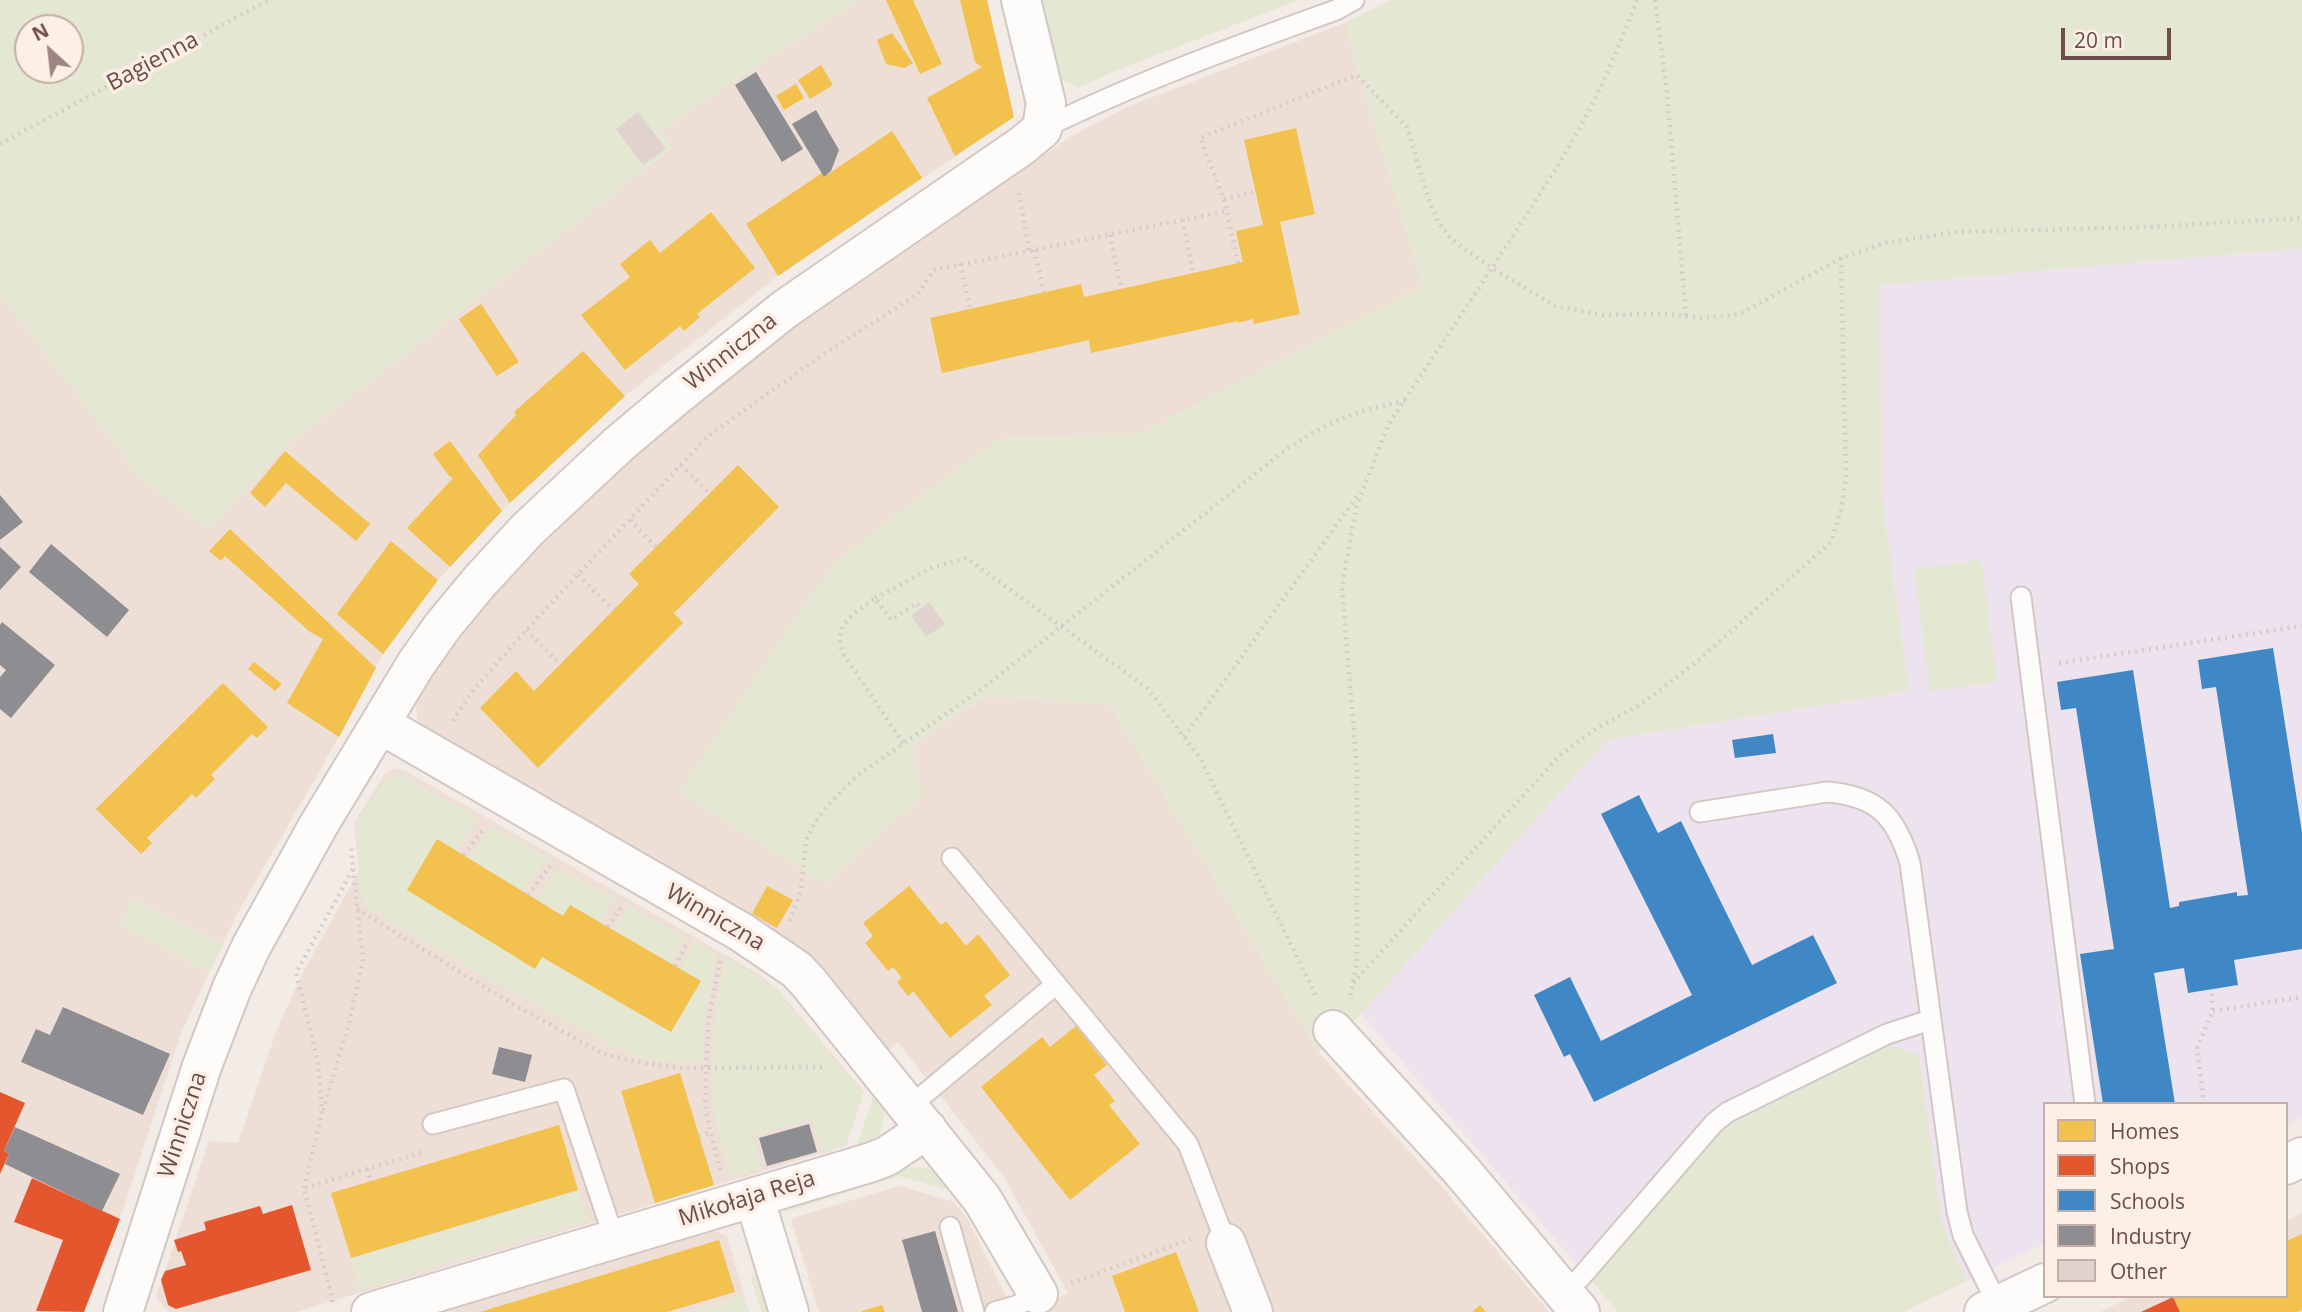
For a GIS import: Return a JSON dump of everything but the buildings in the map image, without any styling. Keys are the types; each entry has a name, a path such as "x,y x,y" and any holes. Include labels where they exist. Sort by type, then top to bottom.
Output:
{"street":[{"path":"1021,0 1046,103 1042,129"},
{"name":"Winniczna","path":"123,1312 195,1088 232,988 251,947 416,664 480,581 528,529 619,444 726,355 785,309 1012,153 1042,129"},
{"name":"Winniczna","path":"380,724 772,952 797,970 918,1118"},
{"path":"1341,1018 1461,1170 1572,1302"},
{"path":"918,1118 1051,1290"},
{"name":"Mikołaja Reja","path":"353,1309 614,1238 887,1156 918,1118"},
{"path":"754,1197 789,1312"},
{"path":"1212,1241 1253,1312"},
{"path":"1991,1308 2043,1284"}],"lane":[{"path":"1042,129 1107,97 1336,10 1354,0"},
{"path":"2021,597 2085,1102"},
{"path":"1700,811 1827,792 1846,793 1866,800 1882,810 1895,825 1910,863 1959,1224 1991,1308"},
{"path":"951,858 1188,1144 1212,1241"},
{"path":"918,1118 1055,985"},
{"path":"1572,1302 1581,1278 1714,1123 1728,1112 1887,1034 1930,1020"},
{"path":"433,1124 565,1088 614,1238"},
{"path":"950,1227 974,1312"},
{"path":"995,1312 1051,1290"}],"path":[{"name":"Bagienna","path":"0,144 269,0"},
{"path":"1341,1018 1353,984 1357,962 1357,770 1342,587 1356,508 1388,425 1560,161 1612,64 1637,0"},
{"path":"1655,0 1671,132 1686,316"},
{"path":"1238,263 1224,199 1200,138 1357,75 1407,127 1430,204 1440,225 1452,240 1555,306 1602,315 1666,314 1703,318 1740,314 1841,258 1885,243 1956,232 2147,227 2302,218"},
{"path":"1012,153 1032,250 1044,292"},
{"path":"1224,199 1256,192"},
{"path":"431,755 471,693 526,630 708,436 825,353 918,294 934,270 1227,211"},
{"path":"1183,220 1193,273"},
{"path":"1110,235 1121,288"},
{"path":"1353,984 1560,755 1600,726 1640,705 1693,664 1831,542 1841,510 1846,477 1841,258"},
{"path":"960,264 970,308"},
{"path":"772,952 790,922 801,890 806,840 826,807 858,775 979,691 1287,449 1321,426 1363,409 1405,401"},
{"path":"681,465 710,494"},
{"path":"1184,737 1365,486"},
{"path":"630,520 656,547"},
{"path":"902,743 839,645 839,634 846,622 875,598 933,567 966,558 1147,688 1200,758 1341,1018"},
{"path":"578,575 614,610"},
{"path":"875,598 891,620 916,603 920,609"},
{"path":"2030,668 2302,626"},
{"path":"526,630 560,664"},
{"path":"464,855 487,825"},
{"path":"350,834 362,960 349,1023 322,1114 304,1188 353,1309"},
{"path":"528,895 552,863"},
{"path":"322,1114 317,1062 296,973 353,869"},
{"path":"608,927 622,904"},
{"path":"357,909 516,1006 604,1054 683,1069 838,1067"},
{"path":"675,966 687,942"},
{"path":"720,960 708,1023 705,1103 723,1176"},
{"path":"2204,1102 2197,1048 2213,1012 2211,989"},
{"path":"2213,1012 2302,997"},
{"path":"699,1136 710,1132"},
{"path":"304,1188 433,1149"},
{"path":"367,1169 371,1182"},
{"path":"1051,1290 1173,1244 1212,1241"}],"shaded area":[{"path":"860,0 987,0 1014,117 778,276 625,396 510,503 438,580 383,654 339,737 236,916 181,1033 120,1219 84,1312 0,1312 0,293 137,474 209,530 285,447 671,149 659,132"},
{"path":"1347,22 1353,55 1423,285 1141,434 1001,438 680,792 918,777 913,762 913,749 917,742 986,696 1110,705 1318,1052 1441,1186 1549,1312 1032,1312 1068,1293 1004,1177 898,1042 884,1054 420,726 416,703 435,669 502,582 553,529 637,450 791,327 1073,135 1127,107"},
{"path":"2302,248 2302,1117 2288,1124 2288,1102 2043,1102 2043,1244 1903,1312 1618,1312 1361,1014 1607,740 1909,691 1881,491 1880,285"},
{"path":"393,769 404,770 757,973 778,990 864,1092 846,1146 296,1312 168,1312 156,1297 209,1141 238,1143 276,1032 301,976 359,870 354,823 385,774"},
{"path":"899,1186 954,1202 969,1222 1014,1312 819,1312 792,1223 793,1218"},
{"path":"2302,1213 2302,1312 2100,1312 2128,1298 2288,1298 2288,1220"},
{"path":"715,1231 727,1236 749,1312 444,1312"}],"green space":[{"path":"0,0 860,0 659,132 672,149 285,447 209,530 137,474 0,293"},
{"path":"1042,0 1296,1 1078,88 1061,79"},
{"path":"1390,0 2302,0 2302,248 1880,285 1881,491 1909,691 1607,740 1361,1014 1318,1052 1110,705 985,696 917,742 913,757 921,798 825,884 679,792 833,565 901,510 1001,438 1141,434 1422,285 1353,55 1347,22"},
{"path":"1981,560 1997,682 1930,691 1914,569"},
{"path":"394,777 406,778 479,819 456,850 437,840 535,968 542,957 671,1032 701,981 680,969 695,941 717,953 704,1022 703,1063 650,1060 619,1050 484,976 365,906 358,882 356,824 382,783"},
{"path":"492,827 549,859 522,891 469,858"},
{"path":"559,868 615,898 600,922 570,905 563,916 537,900"},
{"path":"133,899 224,944 209,973 120,926"},
{"path":"630,906 683,938 670,963 616,931"},
{"path":"726,958 777,991 863,1094 845,1145 822,1152 811,1119 752,1136 761,1170 732,1177 716,1122 712,1076 716,1015"},
{"path":"1887,1044 1919,1054 1940,1214 1950,1244 1968,1280 1903,1312 1618,1312 1592,1281 1728,1122"},
{"path":"876,1089 883,1111 882,1128 872,1141 854,1154"},
{"path":"911,1167 933,1170 952,1183 944,1189 899,1176 782,1213 786,1206"},
{"path":"578,1190 588,1221 360,1290 351,1258"},
{"path":"758,1272 770,1312 761,1312 752,1281 752,1276"},
{"path":"744,1295 749,1312 689,1312"}]}
